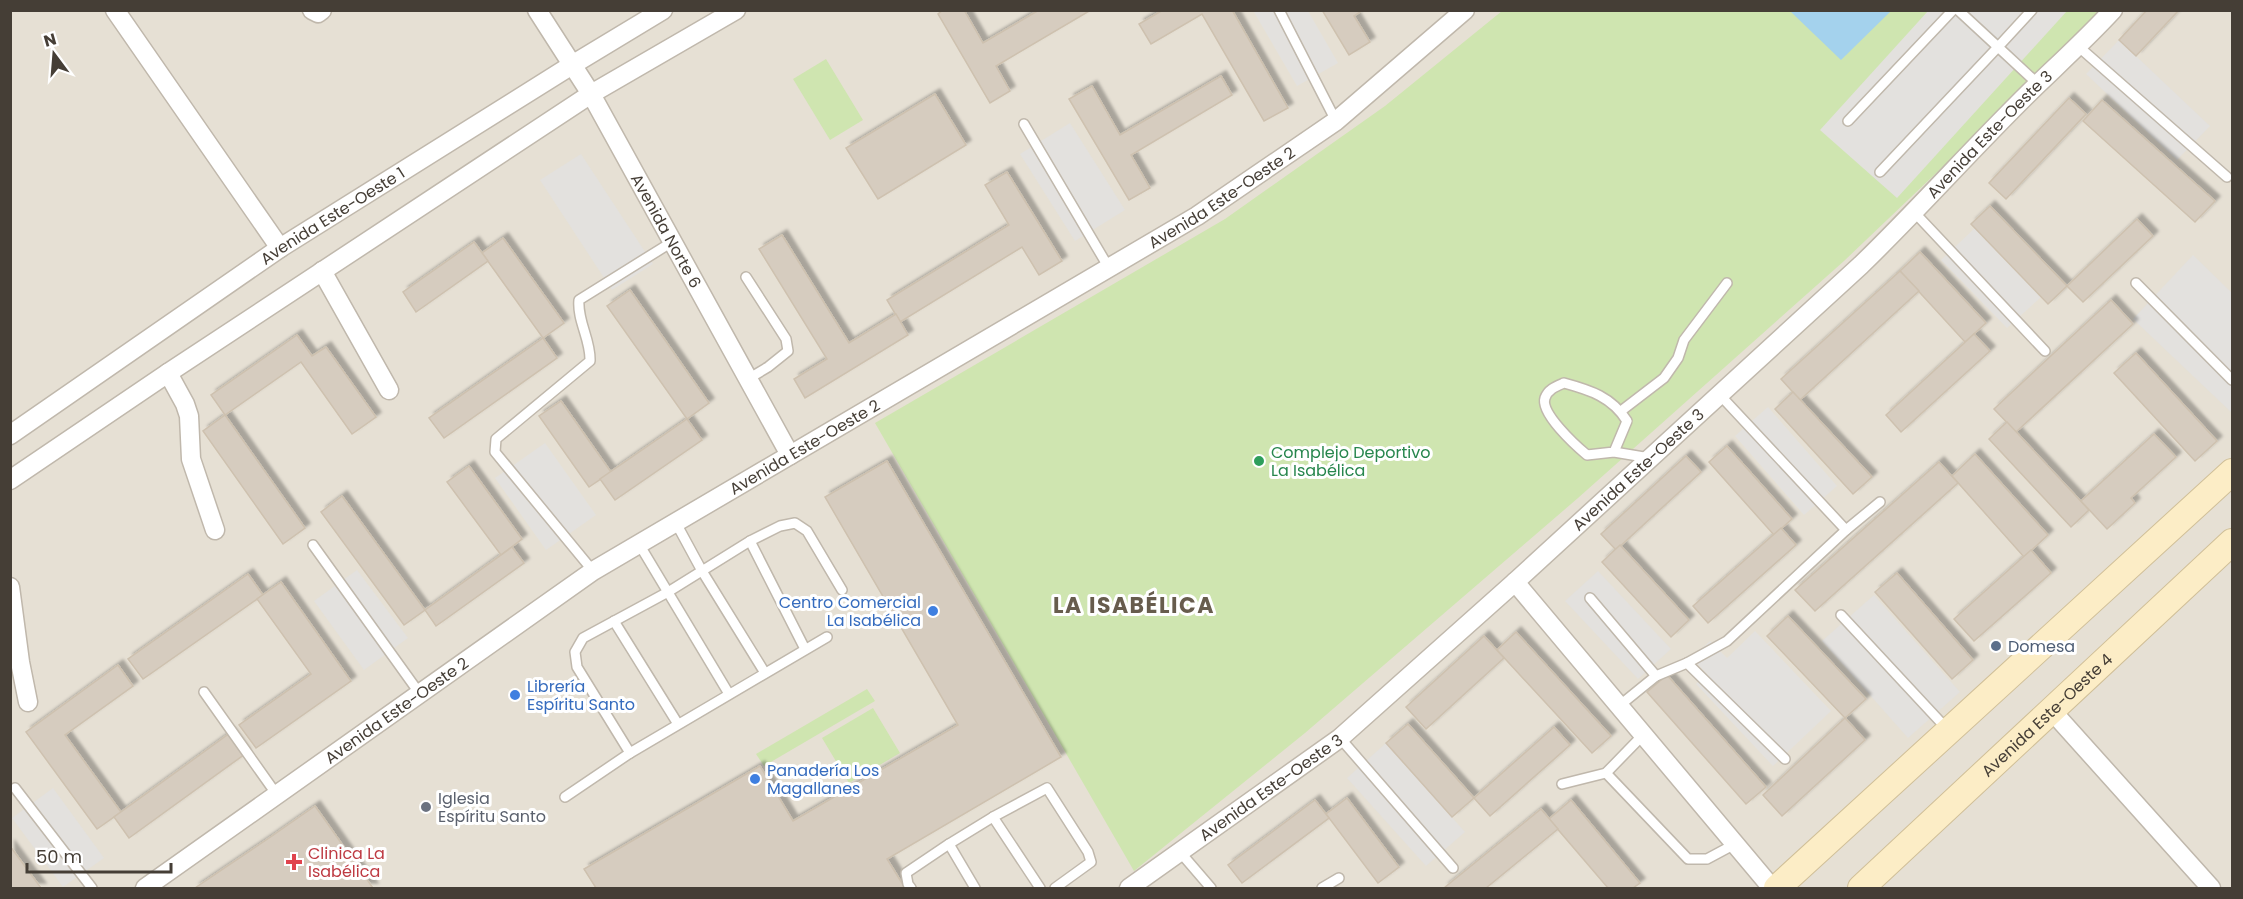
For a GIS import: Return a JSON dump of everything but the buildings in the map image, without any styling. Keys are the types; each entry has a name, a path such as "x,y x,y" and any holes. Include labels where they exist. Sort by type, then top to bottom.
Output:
{"main road":[{"path":"1777,888 2232,472"},
{"name":"Avenida Este-Oeste 4","path":"1861,888 2232,542"}],"street":[{"path":"115,10 280,248"},
{"path":"312,10 318,13 322,10"},
{"name":"Avenida Norte 6","path":"537,10 591,94 790,454"},
{"name":"Avenida Este-Oeste 1","path":"10,435 280,248 663,10"},
{"path":"12,475 591,94 736,10"},
{"name":"Avenida Este-Oeste 2","path":"145,888 593,571 1197,216 1336,121 1465,10"},
{"name":"Avenida Este-Oeste 3","path":"1129,888 1340,738 1515,582 1916,213 2038,84 2079,47 2113,10"},
{"path":"322,271 389,390"},
{"path":"168,373 187,410 191,459 215,530"},
{"path":"1515,582 1772,888"},
{"path":"10,587 28,702"},
{"path":"2052,711 2211,888"}],"lane":[{"path":"1279,10 1336,121"},
{"path":"1848,121 1953,10"},
{"path":"1958,10 2038,84"},
{"path":"1880,172 2032,10"},
{"path":"2079,47 2227,177"},
{"path":"1024,124 1109,268"},
{"path":"1916,213 2045,351"},
{"path":"593,571 495,452 496,439 590,361 591,350 578,312 579,300 672,242"},
{"path":"746,277 786,339 788,351 748,379"},
{"path":"1621,411 1664,378 1678,358 1684,340 1727,283"},
{"path":"2136,283 2232,380"},
{"path":"1614,452 1628,421 1621,411 1593,390 1563,383 1550,390 1545,398 1546,408 1556,424 1587,455 1614,452 1650,458"},
{"path":"1719,394 1846,530"},
{"path":"1619,706 1656,676 1687,663 1727,641 1846,530 1880,502"},
{"path":"676,523 702,571 765,673"},
{"path":"630,753 577,667 575,652 584,638 668,592 750,541 780,526 795,523 807,531 842,590"},
{"path":"750,541 805,649"},
{"path":"639,544 729,694"},
{"path":"313,545 420,694"},
{"path":"1590,598 1656,676"},
{"path":"1841,615 1948,730"},
{"path":"614,621 678,724"},
{"path":"565,797 630,753 827,637"},
{"path":"1687,663 1785,759"},
{"path":"204,692 278,795"},
{"path":"1562,784 1606,772 1643,735"},
{"path":"1340,738 1453,868"},
{"path":"1606,772 1688,858 1707,859 1735,844"},
{"path":"15,788 92,888"},
{"path":"911,888 906,873 993,817 1047,788 1088,852 1091,862 1055,888"},
{"path":"993,817 1040,888"},
{"path":"949,844 975,888"},
{"path":"1180,852 1211,888"},
{"path":"1322,888 1339,878"}],"shaded area":[{"path":"1256,10 1308,11 1338,63 1297,86 1254,12"},
{"path":"11,11 2232,11 2232,888 11,888"},
{"path":"1928,11 2067,11 1897,198 1820,130"},
{"path":"2119,40 2210,126 2177,160 2086,74"},
{"path":"1070,123 1125,210 1075,241 1020,154"},
{"path":"581,154 653,264 612,290 540,180"},
{"path":"1975,228 2041,297 2007,328 1941,260"},
{"path":"2193,255 2232,293 2232,413 2133,319"},
{"path":"1768,407 1837,486 1804,515 1735,436"},
{"path":"545,443 596,515 546,550 495,478"},
{"path":"357,570 408,638 364,670 314,601"},
{"path":"1598,571 1671,649 1638,679 1565,601"},
{"path":"1874,595 1960,692 1908,738 1822,641"},
{"path":"1755,631 1831,711 1773,766 1696,684 1707,674 1692,658 1710,641 1727,658"},
{"path":"1386,743 1465,832 1426,866 1347,778"},
{"path":"53,788 104,858 63,887 12,818"}],"green space":[{"name":"Complejo Deportivo La Isabélica","path":"1502,11 2106,11 1844,261 1578,498 1305,733 1134,871 875,423 1225,219 1385,106"},
{"path":"826,59 863,120 830,140 793,79"},
{"path":"867,689 875,701 764,766 756,754"},
{"path":"873,708 900,753 849,783 822,738"}],"water":[{"path":"1790,11 1891,11 1841,60"}],"place":[{"name":"Complejo Deportivo La Isabélica","path":"1259,461"},
{"name":"Centro Comercial La Isabélica","path":"933,611"},
{"name":"Domesa","path":"1996,646"},
{"name":"Librería Espíritu Santo","path":"515,695"},
{"name":"Panadería Los Magallanes","path":"755,779"},
{"name":"Iglesia Espíritu Santo","path":"426,807"},
{"name":"Clinica La Isabélica","path":"294,862"}],"district":[{"name":"LA ISABÉLICA","path":"1134,605"}]}
